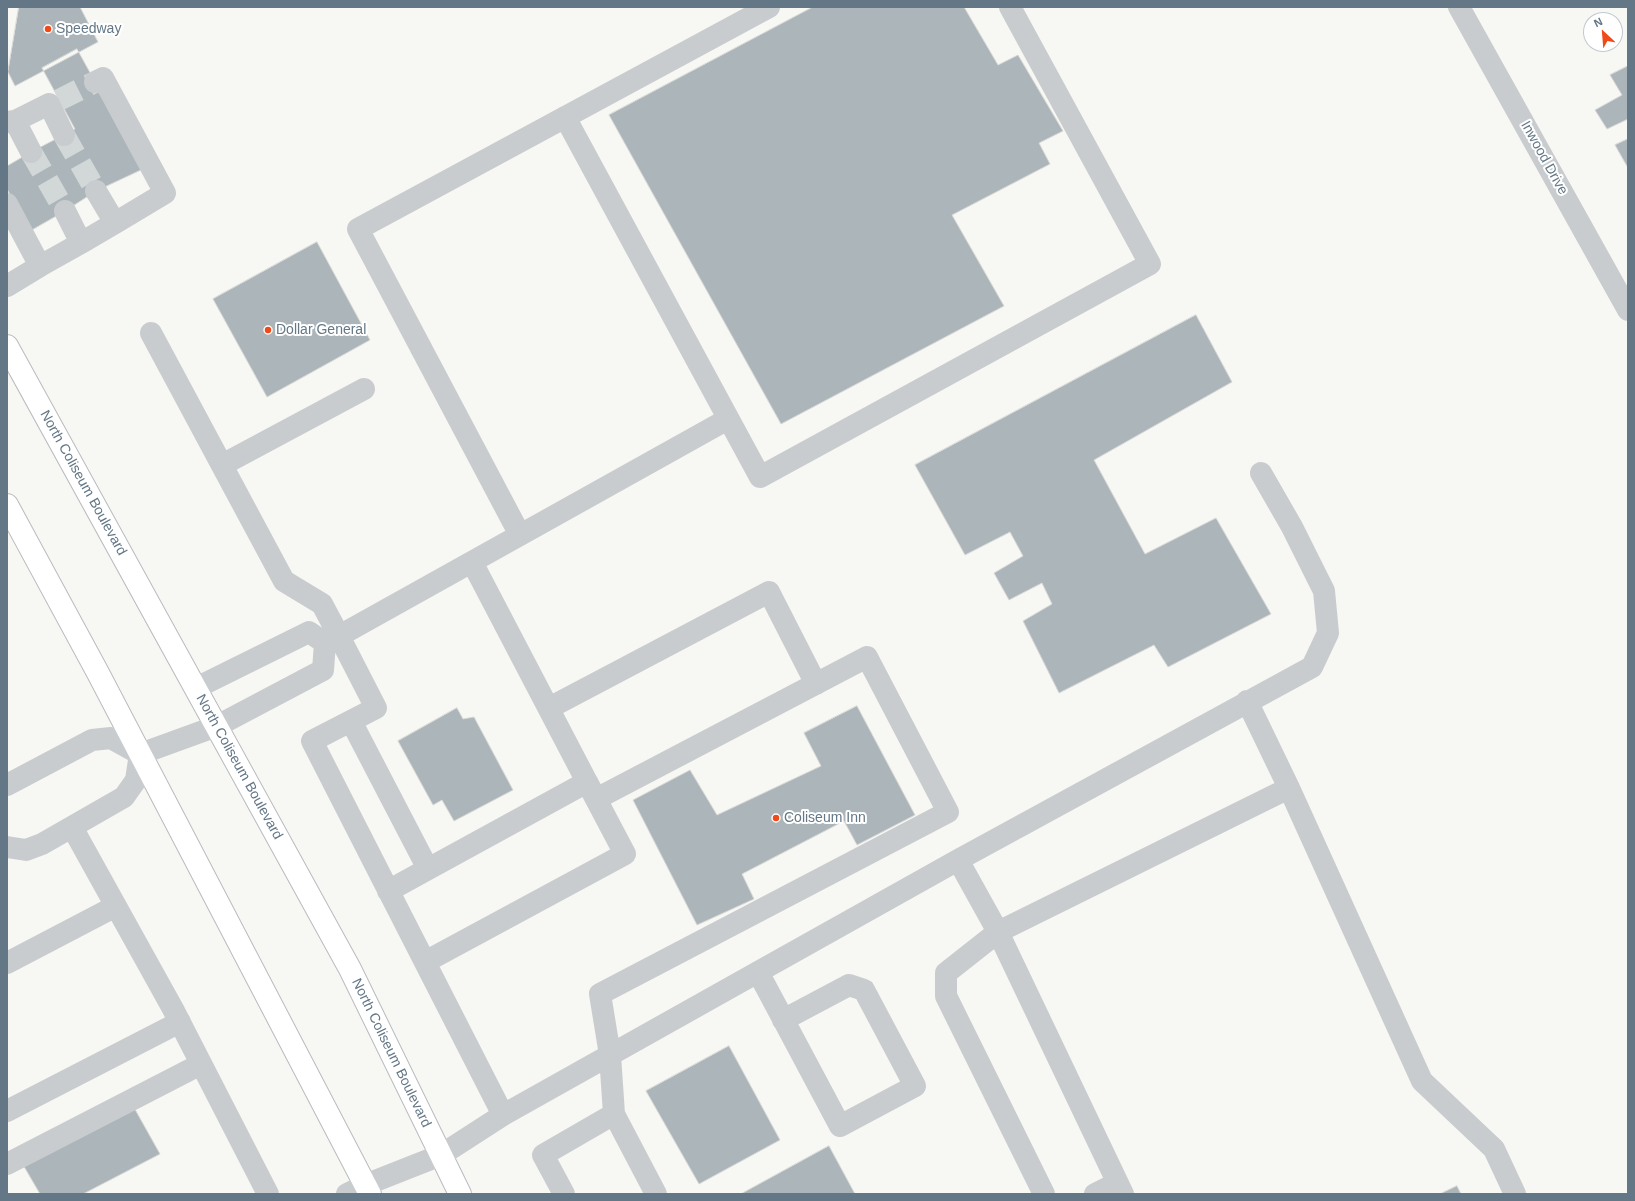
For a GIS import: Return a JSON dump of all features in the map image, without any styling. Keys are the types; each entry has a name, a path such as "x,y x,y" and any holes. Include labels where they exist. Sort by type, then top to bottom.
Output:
{"highway":[{"name":"North Coliseum Boulevard","path":"7,346 350,969 460,1194"},
{"path":"7,505 140,754 361,1191"}],"street":[{"path":"520,535 358,229 769,7"},
{"path":"565,117 760,477 1150,264 1010,7"},
{"name":"Inwood Drive","path":"1459,7 1628,310"},
{"path":"7,286 165,193 103,78 95,82"},
{"path":"31,152 11,121 54,102 64,135"},
{"path":"96,191 115,223"},
{"path":"7,204 40,266"},
{"path":"65,211 81,243"},
{"path":"151,333 284,581 322,604 332,640 376,708 312,741 503,1115"},
{"path":"222,465 364,389"},
{"path":"7,785 92,740 111,738 140,754 217,726 323,670 332,640 728,419"},
{"path":"361,1191 441,1155 503,1115 758,972 958,860 1312,667 1328,633 1324,591 1292,527 1261,473"},
{"path":"425,962 625,854 472,562"},
{"path":"549,708 769,592 816,684"},
{"path":"196,688 309,632 332,640"},
{"path":"388,891 428,869 816,684 867,657 948,812 600,994 610,1055 614,1114 656,1194"},
{"path":"1247,702 1422,1081 1494,1149 1515,1194"},
{"path":"351,721 428,869"},
{"path":"7,847 26,850 42,844 124,797 136,780 140,754"},
{"path":"1044,1194 946,996 946,973 998,932 1288,788"},
{"path":"72,827 180,1022 268,1194"},
{"path":"958,860 998,932 1120,1188 1095,1194"},
{"path":"7,963 116,906"},
{"path":"758,972 783,1020 840,1126 915,1086 864,990 849,986 783,1020"},
{"path":"7,1110 180,1022"},
{"path":"7,1164 201,1064"},
{"path":"564,1194 543,1155 614,1114"}],"building":[{"path":"19,7 80,7 98,42 15,86 8,72"},
{"path":"813,7 964,7 998,65 1018,55 1063,131 1039,143 1050,164 952,215 1004,306 781,424 609,115"},
{"path":"77,49 143,169 96,191 30,231 7,189 7,166 75,129 42,68"},
{"path":"1628,66 1628,119 1607,129 1595,110 1622,95 1610,75"},
{"path":"1628,139 1628,168 1615,145"},
{"path":"317,242 370,340 267,397 213,299"},
{"path":"1196,315 1232,382 1094,460 1145,554 1216,518 1271,614 1168,667 1154,645 1059,693 1023,621 1052,604 1042,583 1009,600 994,573 1023,556 1010,532 965,555 915,465"},
{"name":"Coliseum Inn","path":"857,706 915,815 857,845 844,821 742,874 754,899 697,925 633,800 690,770 717,815 821,766 804,733"},
{"path":"457,708 463,719 474,717 513,790 454,821 442,800 433,805 398,741"},
{"path":"729,1046 780,1140 699,1184 646,1091"},
{"path":"132,1104 160,1154 83,1194 40,1194 22,1163"},
{"path":"829,1146 855,1194 741,1194"},
{"path":"1457,1186 1461,1194 1440,1194"}],"tunnel":[{"path":"59,100 95,82"},
{"path":"64,135 96,191"},
{"path":"31,152 65,211"}],"place":[{"name":"Speedway","path":"48,29"},
{"name":"Dollar General","path":"268,330"},
{"name":"Coliseum Inn","path":"776,818"}]}
